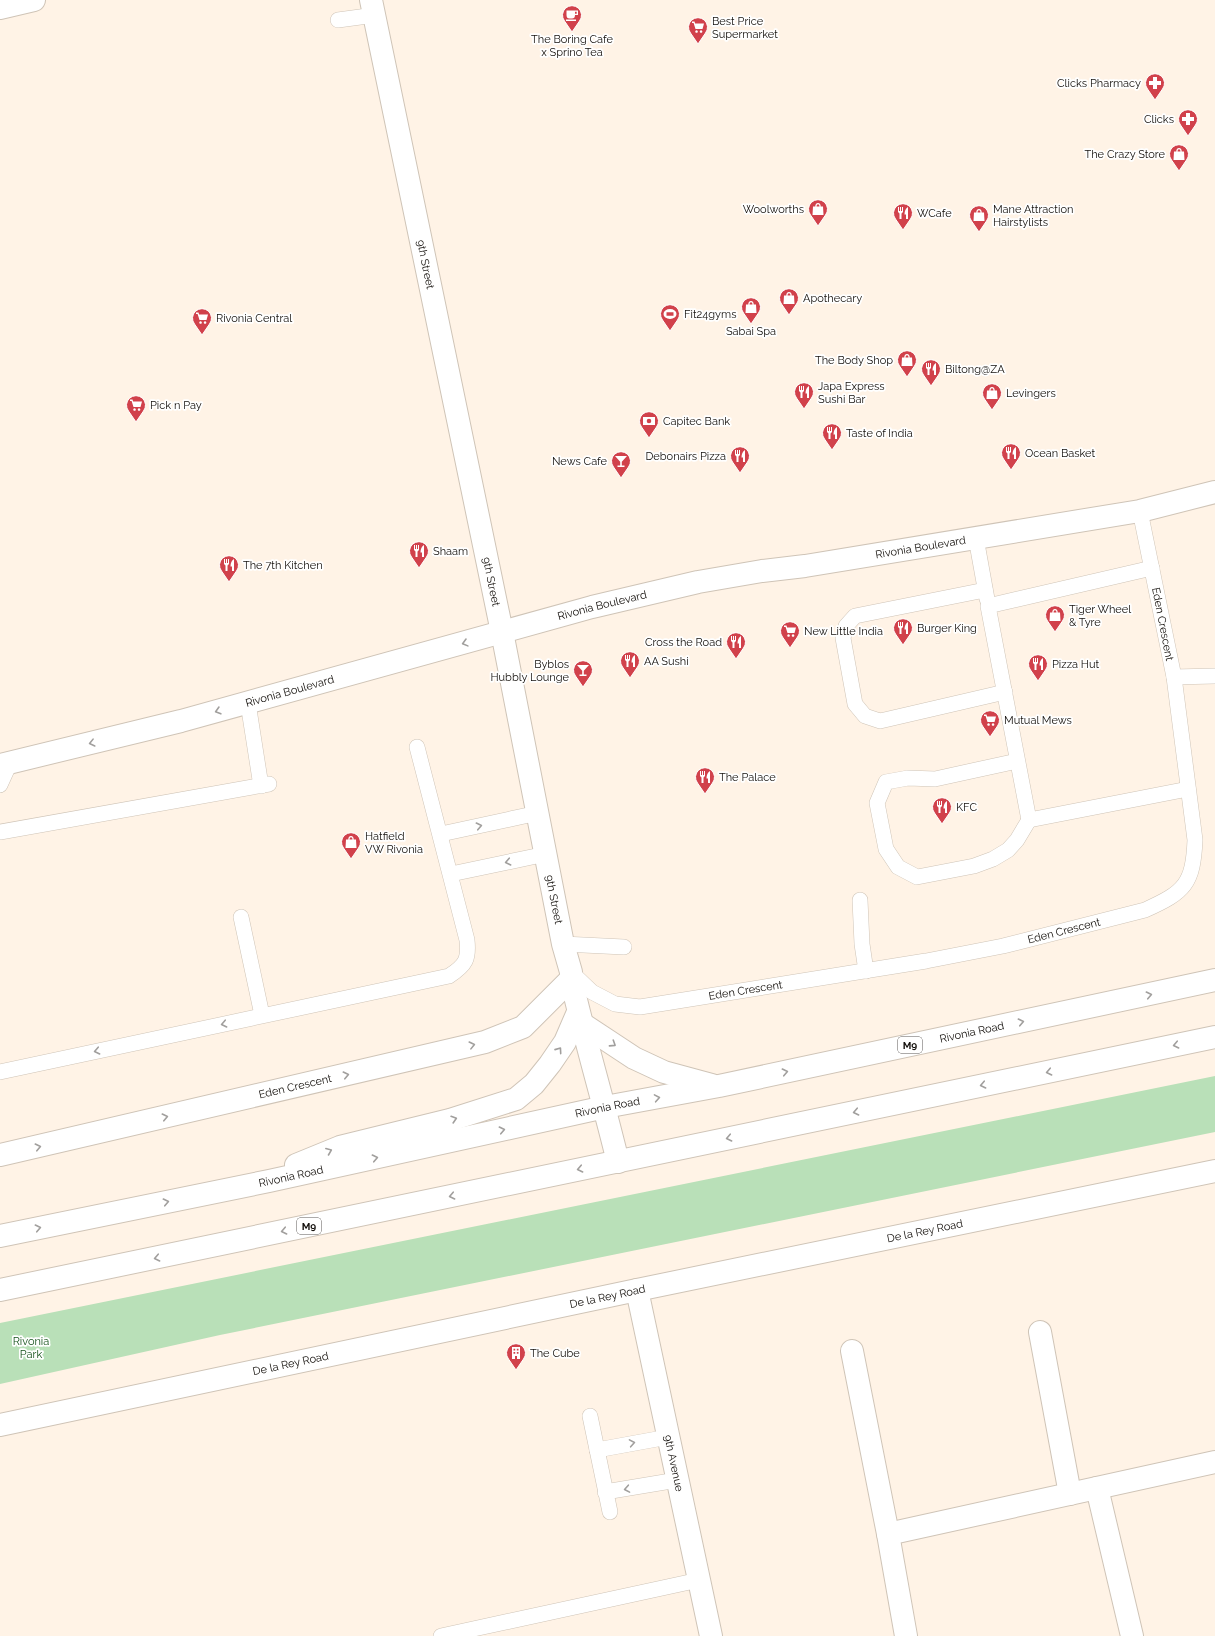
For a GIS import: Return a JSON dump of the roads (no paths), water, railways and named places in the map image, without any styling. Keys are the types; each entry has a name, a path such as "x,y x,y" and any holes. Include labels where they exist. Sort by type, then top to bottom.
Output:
{"street":[{"path":"0,8 34,0"},
{"name":"9th Street","path":"373,7 502,632 564,944 580,1017 605,1107 618,1162"},
{"name":"Rivonia Boulevard","path":"5,764 181,721 592,607 698,582 1140,511 1215,492"},
{"name":"Eden Crescent","path":"0,1156 484,1042 523,1027 571,975"},
{"name":"Rivonia Road","path":"0,1236 269,1181 605,1107 719,1086 1215,980"},
{"path":"269,1181 300,1162 340,1147 450,1120 516,1099 534,1084 550,1064 580,1017 634,1058 664,1072 719,1086"},
{"name":"M9","path":"0,1290 1215,1037"},
{"name":"De la Rey Road","path":"0,1425 637,1290 1215,1172"},
{"name":"9th Avenue","path":"637,1290 711,1636"},
{"path":"1040,1332 1070,1494"},
{"path":"852,1351 888,1534 906,1636"},
{"path":"888,1534 1215,1462"},
{"path":"1097,1488 1132,1636"}],"lane":[{"path":"338,20 373,7"},
{"name":"Eden Crescent","path":"571,975 592,992 615,1004 640,1007 866,971 1003,946 1145,910 1164,902 1180,890 1192,873 1195,840 1174,677 1140,511"},
{"path":"976,538 1029,820 1017,840 1008,850 994,859 967,867 918,877 898,867 886,849 877,803 886,782 908,778 935,779 1017,762"},
{"path":"988,606 1152,568"},
{"path":"985,590 855,616 846,626 843,638 855,704 865,716 880,721 1005,692"},
{"path":"1174,677 1215,676"},
{"path":"0,832 265,785 248,703"},
{"path":"0,1072 449,976 457,971 465,964 468,953 467,940 418,748"},
{"path":"0,785 5,764"},
{"path":"1029,820 1188,789"},
{"path":"441,834 538,813"},
{"path":"451,874 546,854"},
{"path":"860,900 862,944 866,971"},
{"path":"241,918 262,1016"},
{"path":"564,944 624,947"},
{"path":"590,1416 610,1512"},
{"path":"597,1450 668,1437"},
{"path":"606,1492 677,1480"},
{"path":"441,1636 699,1580"}],"place":[{"name":"The Boring Cafe x Sprino Tea","path":"572,32"},
{"name":"Best Price Supermarket","path":"698,44"},
{"name":"Clicks Pharmacy","path":"1155,100"},
{"name":"Clicks","path":"1188,136"},
{"name":"The Crazy Store","path":"1179,171"},
{"name":"Woolworths","path":"818,226"},
{"name":"WCafe","path":"903,230"},
{"name":"Mane Attraction Hairstylists","path":"979,232"},
{"name":"Apothecary","path":"789,315"},
{"name":"Sabai Spa","path":"751,324"},
{"name":"Fit24gyms","path":"670,331"},
{"name":"Rivonia Central","path":"202,335"},
{"name":"The Body Shop","path":"907,377"},
{"name":"Biltong@ZA","path":"931,386"},
{"name":"Japa Express Sushi Bar","path":"804,409"},
{"name":"Levingers","path":"992,410"},
{"name":"Pick n Pay","path":"136,422"},
{"name":"Capitec Bank","path":"649,438"},
{"name":"Taste of India","path":"832,450"},
{"name":"Ocean Basket","path":"1011,470"},
{"name":"Debonairs Pizza","path":"740,473"},
{"name":"News Cafe","path":"621,478"},
{"name":"Shaam","path":"419,568"},
{"name":"The 7th Kitchen","path":"229,582"},
{"name":"Tiger Wheel & Tyre","path":"1055,632"},
{"name":"Burger King","path":"903,645"},
{"name":"New Little India","path":"790,648"},
{"name":"Cross the Road","path":"736,659"},
{"name":"AA Sushi","path":"630,678"},
{"name":"Pizza Hut","path":"1038,681"},
{"name":"Byblos Hubbly Lounge","path":"583,687"},
{"name":"Mutual Mews","path":"990,737"},
{"name":"The Palace","path":"705,794"},
{"name":"KFC","path":"942,824"},
{"name":"Hatfield VW Rivonia","path":"351,859"},
{"name":"The Cube","path":"516,1370"}],"park label":[{"name":"Rivonia Park","path":"31,1347"}]}
